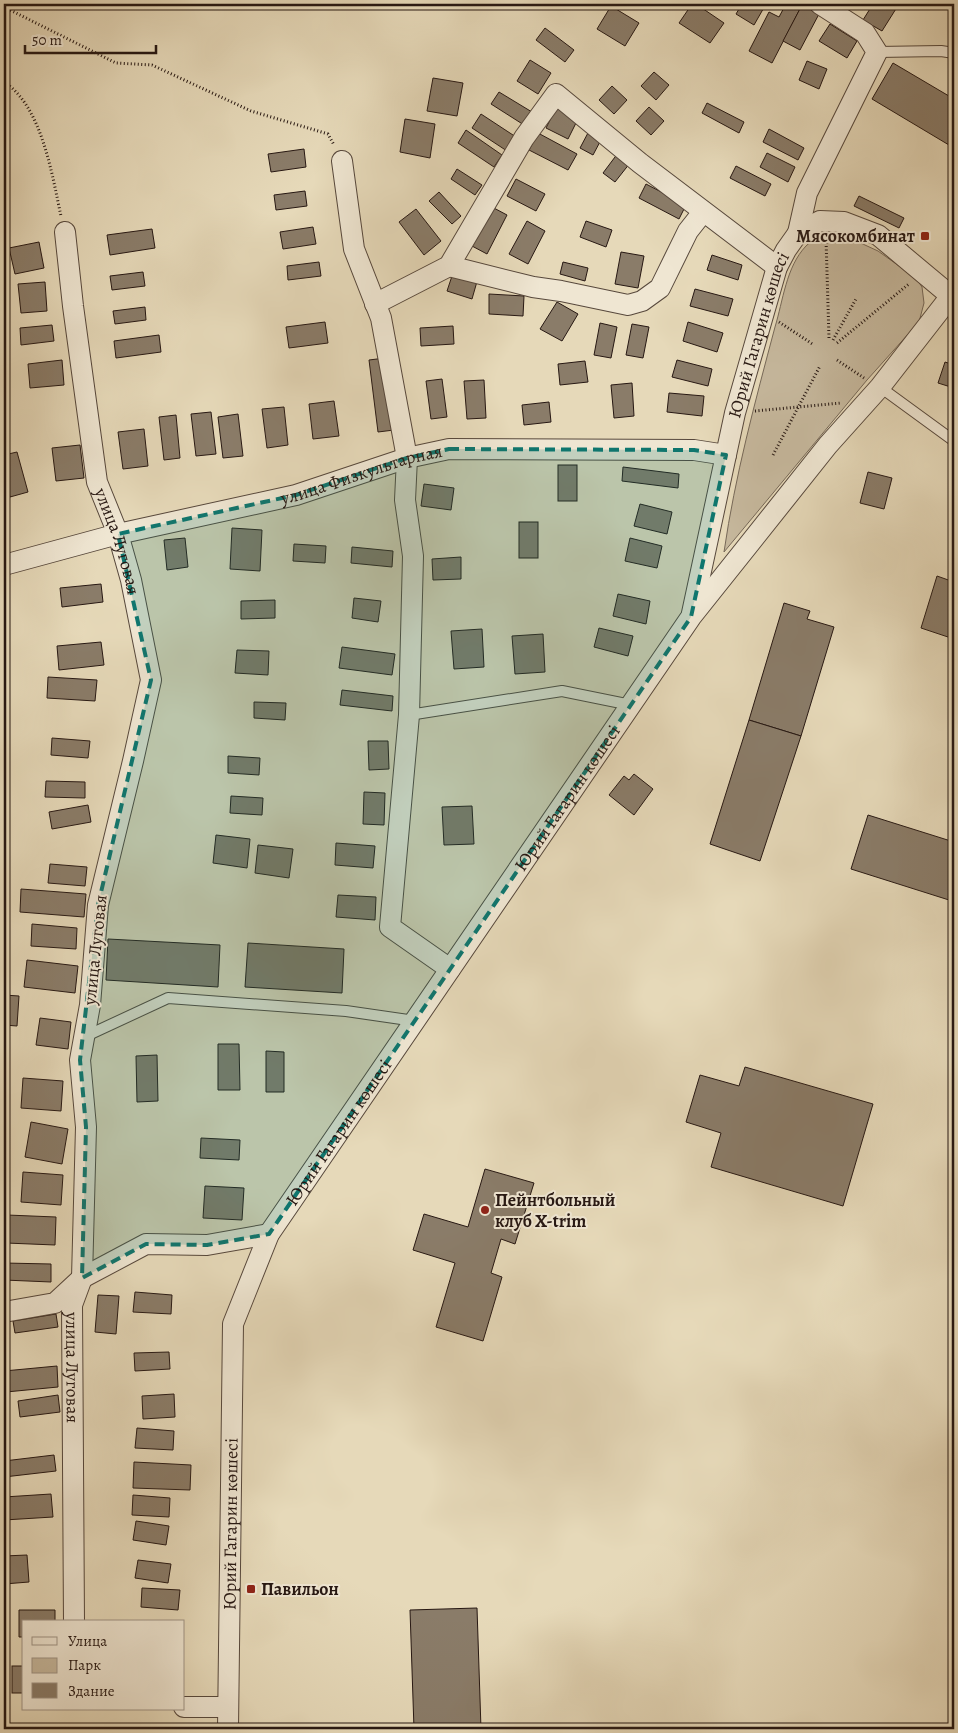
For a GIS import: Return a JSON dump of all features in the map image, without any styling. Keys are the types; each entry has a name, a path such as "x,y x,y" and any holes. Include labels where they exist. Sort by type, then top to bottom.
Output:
{"street":[{"path":"798,233 808,194 877,52 865,33 820,4"},
{"path":"375,304 449,266 524,138 556,94 703,212 777,267"},
{"path":"342,161 354,249 381,318 407,458 405,500 413,556 409,714 390,927 450,969"},
{"path":"449,266 533,287 628,305 642,302 660,288 688,232 703,212"},
{"name":"Юрий Гагарин көшесі","path":"228,1729 233,1324 269,1234 691,617 872,389 952,294 878,235 844,222 820,221 798,233 777,267 735,413 691,617"},
{"name":"улица Луговая","path":"65,232 76,334 98,482 118,534 131,580 151,680 134,761 98,905 90,1006 80,1060 86,1127 82,1278 72,1305 74,1620"},
{"name":"улица Физкультарная","path":"4,565 118,534 296,495 407,458 449,449 694,450 726,454"},
{"path":"4,1312 55,1303 82,1278 146,1244 207,1245 269,1234"},
{"path":"185,1707 228,1707"}],"lane":[{"path":"877,52 941,51 954,53"},
{"path":"872,389 954,441"},
{"path":"409,714 562,691 631,705"},
{"path":"84,1037 168,998 346,1011 414,1021"}],"path":[{"path":"4,7 116,63 152,65 251,111 328,134 342,161"},
{"path":"4,82 13,88 32,113 43,145 65,232"},
{"path":"826,237 831,339 856,299"},
{"path":"837,343 916,278"},
{"path":"777,321 814,345"},
{"path":"837,360 872,389"},
{"path":"773,455 820,366"},
{"path":"735,413 798,407 872,389"}],"highlighted area":[{"path":"449,449 694,450 726,455 691,617 269,1234 207,1245 146,1244 82,1278 86,1127 80,1060 98,905 151,680 118,534 296,495 407,458"}],"green space":[{"path":"841,234 878,251 916,278 922,287 924,303 919,322 867,380 724,552 746,439 790,274 799,254 809,243"}],"building":[{"path":"692,4 696,4 724,23 710,43 679,23"},
{"path":"742,4 766,4 754,25 736,14"},
{"path":"786,4 802,5 772,63 749,51 769,12 779,17"},
{"path":"873,4 899,4 882,31 863,20"},
{"path":"802,5 819,14 800,50 783,41"},
{"path":"611,6 639,23 625,46 597,29"},
{"path":"830,24 857,41 847,58 819,41"},
{"path":"545,28 574,50 565,62 536,40"},
{"path":"530,60 551,73 538,94 517,81"},
{"path":"807,61 827,69 819,89 799,80"},
{"path":"893,63 954,99 954,148 872,99"},
{"path":"654,72 669,85 656,100 641,86"},
{"path":"433,78 463,83 457,116 427,111"},
{"path":"612,86 627,100 614,114 599,100"},
{"path":"499,92 532,112 524,125 491,104"},
{"path":"707,103 744,122 739,133 702,113"},
{"path":"557,106 579,117 568,139 546,128"},
{"path":"649,107 664,121 651,135 636,121"},
{"path":"481,114 516,137 507,151 472,128"},
{"path":"405,119 435,124 430,158 400,152"},
{"path":"769,129 804,148 798,160 763,142"},
{"path":"466,130 502,155 494,167 458,143"},
{"path":"589,131 602,138 593,155 580,148"},
{"path":"538,133 577,154 568,170 529,150"},
{"path":"304,149 306,167 271,172 268,154"},
{"path":"618,153 630,163 615,182 603,173"},
{"path":"767,153 795,167 788,182 760,167"},
{"path":"736,166 771,184 765,196 730,178"},
{"path":"457,169 482,185 475,195 451,179"},
{"path":"516,179 545,194 536,211 507,196"},
{"path":"646,184 686,205 679,219 639,198"},
{"path":"305,191 307,206 276,210 274,195"},
{"path":"439,192 461,216 452,224 429,201"},
{"path":"859,196 904,218 899,228 854,206"},
{"path":"492,207 507,215 487,254 472,246"},
{"path":"416,209 441,241 424,255 399,222"},
{"path":"527,221 545,231 528,264 509,254"},
{"path":"586,221 612,230 606,247 580,237"},
{"path":"313,227 316,244 283,249 280,232"},
{"path":"152,229 155,248 110,255 107,235"},
{"path":"39,242 44,268 15,274 9,248"},
{"path":"621,252 644,256 638,288 615,284"},
{"path":"712,255 742,265 738,280 707,270"},
{"path":"319,262 321,276 288,280 287,266"},
{"path":"563,262 588,268 585,281 560,274"},
{"path":"454,270 478,278 472,299 447,291"},
{"path":"143,272 145,286 112,290 110,276"},
{"path":"45,282 47,311 21,313 18,284"},
{"path":"695,289 733,299 728,316 690,306"},
{"path":"489,294 524,296 523,316 489,314"},
{"path":"557,302 578,314 562,341 540,329"},
{"path":"145,307 146,320 115,324 113,311"},
{"path":"325,322 328,343 289,348 286,327"},
{"path":"688,322 723,333 717,352 683,341"},
{"path":"600,323 617,327 611,358 594,355"},
{"path":"632,324 649,327 643,358 626,355"},
{"path":"52,325 54,341 21,345 20,328"},
{"path":"453,326 454,344 421,346 420,328"},
{"path":"159,335 161,352 116,358 114,341"},
{"path":"385,358 394,430 378,432 369,360"},
{"path":"62,360 64,385 30,388 28,364"},
{"path":"677,360 712,369 708,386 672,377"},
{"path":"585,361 588,382 560,385 558,364"},
{"path":"945,362 954,365 954,388 938,383"},
{"path":"442,379 447,417 431,419 426,381"},
{"path":"484,380 486,418 467,419 464,381"},
{"path":"632,383 634,416 614,418 611,385"},
{"path":"669,393 704,396 702,416 667,412"},
{"path":"334,401 339,436 313,439 309,404"},
{"path":"549,402 551,422 524,425 522,405"},
{"path":"284,407 288,445 267,448 262,409"},
{"path":"211,412 216,454 196,456 191,414"},
{"path":"238,414 243,456 223,458 218,417"},
{"path":"176,415 180,458 164,460 159,417"},
{"path":"144,429 148,466 123,469 118,432"},
{"path":"80,445 84,478 56,481 52,448"},
{"path":"17,452 28,492 10,497 4,474 4,455"},
{"path":"558,465 577,465 577,501 558,501"},
{"path":"623,467 679,474 678,488 622,481"},
{"path":"868,472 892,478 884,509 860,503"},
{"path":"424,484 454,488 451,510 421,506"},
{"path":"640,504 672,512 667,534 634,526"},
{"path":"519,522 538,522 538,558 519,558"},
{"path":"232,528 262,530 260,571 230,569"},
{"path":"185,538 188,567 167,570 164,540"},
{"path":"630,538 662,546 657,568 625,561"},
{"path":"294,544 326,546 325,563 293,561"},
{"path":"352,547 393,551 392,567 351,563"},
{"path":"461,557 461,579 433,580 432,559"},
{"path":"937,576 954,582 954,639 921,628"},
{"path":"101,584 103,602 62,607 60,588"},
{"path":"618,594 650,601 646,624 613,616"},
{"path":"354,598 381,601 378,622 352,618"},
{"path":"275,600 275,618 241,619 241,601"},
{"path":"784,603 810,611 807,619 834,627 801,736 749,720"},
{"path":"599,628 633,636 628,656 594,647"},
{"path":"482,629 484,667 454,669 451,631"},
{"path":"543,634 545,672 515,674 512,636"},
{"path":"101,642 104,665 59,670 57,646"},
{"path":"342,647 395,654 392,675 339,668"},
{"path":"237,650 269,651 268,675 235,673"},
{"path":"48,677 97,680 95,701 47,698"},
{"path":"342,690 393,696 392,711 340,705"},
{"path":"254,702 286,703 285,720 254,718"},
{"path":"749,720 801,736 760,861 710,844"},
{"path":"52,738 90,741 88,758 51,755"},
{"path":"368,741 388,741 389,769 369,770"},
{"path":"228,756 260,758 259,775 228,773"},
{"path":"634,774 653,789 634,815 609,795 624,776 629,780"},
{"path":"46,781 85,782 85,798 45,797"},
{"path":"364,792 385,793 384,825 363,824"},
{"path":"231,796 263,798 262,815 230,813"},
{"path":"88,805 91,822 52,829 49,812"},
{"path":"472,806 474,844 444,845 442,807"},
{"path":"868,815 954,842 954,882 949,900 851,869"},
{"path":"216,835 250,839 247,868 213,863"},
{"path":"336,843 375,846 373,868 335,865"},
{"path":"258,845 293,849 289,878 255,873"},
{"path":"50,864 87,867 85,886 48,883"},
{"path":"21,889 86,894 84,917 20,912"},
{"path":"338,895 376,897 375,920 336,917"},
{"path":"32,924 77,928 76,949 31,946"},
{"path":"108,939 220,945 218,987 106,980"},
{"path":"248,943 344,949 342,993 245,987"},
{"path":"27,960 78,966 75,993 24,987"},
{"path":"4,995 19,996 17,1026 4,1025"},
{"path":"40,1018 71,1022 68,1049 36,1045"},
{"path":"218,1044 239,1044 240,1090 218,1090"},
{"path":"266,1051 284,1052 284,1092 266,1092"},
{"path":"157,1055 158,1101 137,1102 136,1056"},
{"path":"745,1067 873,1104 843,1206 711,1167 721,1133 686,1122 700,1075 739,1086"},
{"path":"23,1078 63,1081 61,1111 21,1108"},
{"path":"31,1122 68,1129 62,1164 25,1157"},
{"path":"201,1138 240,1140 239,1160 200,1158"},
{"path":"485,1169 534,1183 515,1244 501,1239 491,1273 502,1277 483,1341 436,1327 455,1263 413,1250 424,1214 468,1227"},
{"path":"23,1172 63,1175 61,1205 21,1202"},
{"path":"205,1186 244,1188 242,1220 203,1218"},
{"path":"7,1215 56,1217 55,1245 6,1243"},
{"path":"4,1263 51,1264 51,1282 4,1280"},
{"path":"135,1292 172,1295 171,1314 133,1312"},
{"path":"98,1295 119,1296 116,1334 95,1332"},
{"path":"56,1314 58,1327 15,1333 13,1321"},
{"path":"169,1352 170,1369 135,1371 134,1353"},
{"path":"57,1366 58,1387 6,1392 4,1371"},
{"path":"174,1394 175,1417 143,1419 142,1396"},
{"path":"58,1395 60,1412 20,1417 18,1401"},
{"path":"137,1428 174,1431 173,1450 135,1448"},
{"path":"54,1455 56,1471 4,1477 4,1461"},
{"path":"134,1462 191,1465 190,1490 133,1488"},
{"path":"51,1494 53,1517 4,1520 4,1497"},
{"path":"133,1495 170,1498 169,1517 132,1515"},
{"path":"136,1521 169,1526 166,1545 133,1540"},
{"path":"27,1555 29,1582 4,1584 4,1556"},
{"path":"138,1560 171,1564 168,1583 135,1578"},
{"path":"142,1588 180,1590 178,1610 141,1607"},
{"path":"477,1608 481,1729 414,1729 410,1610"},
{"path":"19,1610 55,1610 55,1620 22,1620 22,1637 19,1637"},
{"path":"12,1666 22,1666 22,1693 12,1693"}],"place":[{"name":"Мясокомбинат","path":"925,236"},
{"name":"Пейнтбольный клуб X-trim","path":"485,1210"},
{"name":"Павильон","path":"251,1589"}]}
